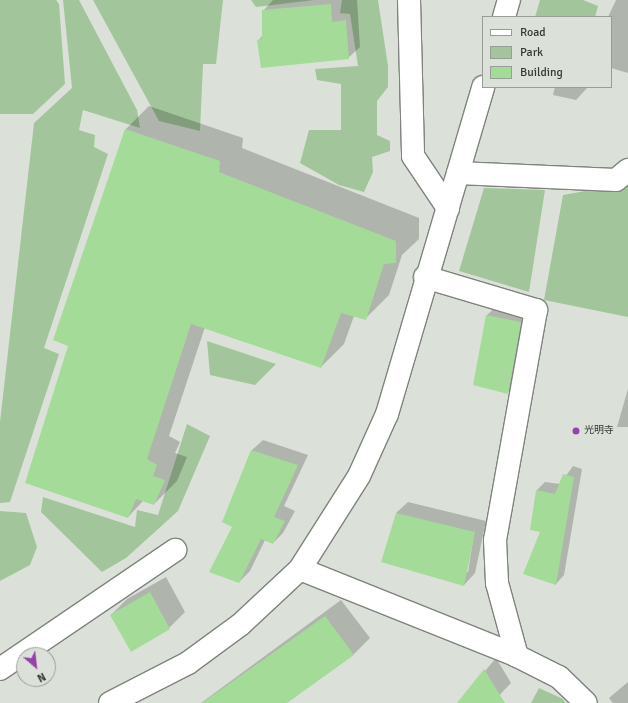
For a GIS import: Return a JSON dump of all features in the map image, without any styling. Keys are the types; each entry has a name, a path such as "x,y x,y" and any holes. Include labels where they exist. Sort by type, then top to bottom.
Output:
{"street":[{"path":"409,0 413,156 448,208"},
{"path":"504,16 509,0"},
{"path":"110,703 188,663 240,625 300,569 359,476 387,414 425,277 448,208 483,88"},
{"path":"458,173 616,180 628,170"},
{"path":"425,277 536,310 495,540 497,582 516,656"},
{"path":"0,669 175,550"},
{"path":"300,569 516,656 559,677 586,703"}],"green space":[{"path":"0,0 56,0 59,4 65,84 33,114 0,114"},
{"path":"63,0 79,0 137,110 140,128 83,110 79,130 95,135 94,147 108,154 44,348 59,354 10,502 0,503 0,422 34,123 72,88"},
{"path":"93,0 223,0 216,64 203,64 200,131 159,121"},
{"path":"251,0 314,0 256,7"},
{"path":"342,0 378,0 388,66 388,87 377,101 377,135 390,141 390,151 372,157 373,172 364,192 339,185 300,163 309,130 341,130 341,84 317,80 315,69 358,66 350,14 340,13"},
{"path":"540,0 583,0 598,6 595,16 535,16"},
{"path":"628,177 628,317 544,300 563,195 619,185"},
{"path":"484,188 545,190 529,292 459,271"},
{"path":"207,341 276,364 255,385 210,375"},
{"path":"187,424 210,436 178,511 126,558 102,572 41,512 43,497 135,527 137,510 158,515"},
{"path":"0,511 26,513 37,547 30,565 0,581"},
{"path":"539,688 563,699 565,703 531,703"}],"building":[{"path":"331,4 332,22 346,20 349,59 261,68 257,40 262,39 262,10"},
{"path":"125,129 220,161 219,172 396,241 396,263 384,264 366,320 341,313 321,368 191,324 147,459 157,465 153,476 165,480 154,505 136,499 128,518 25,483 68,346 53,340"},
{"path":"486,315 521,322 508,394 473,385"},
{"path":"251,450 298,465 274,517 285,521 273,544 261,539 239,583 209,572 232,527 222,522"},
{"path":"563,474 574,477 556,585 523,574 540,532 530,530 536,490 555,494"},
{"path":"396,513 475,532 464,586 381,562"},
{"path":"150,592 170,629 131,652 110,615"},
{"path":"325,616 354,655 287,703 202,703"},
{"path":"484,669 505,703 457,703"}],"place":[{"name":"光明寺","path":"576,431"}]}
